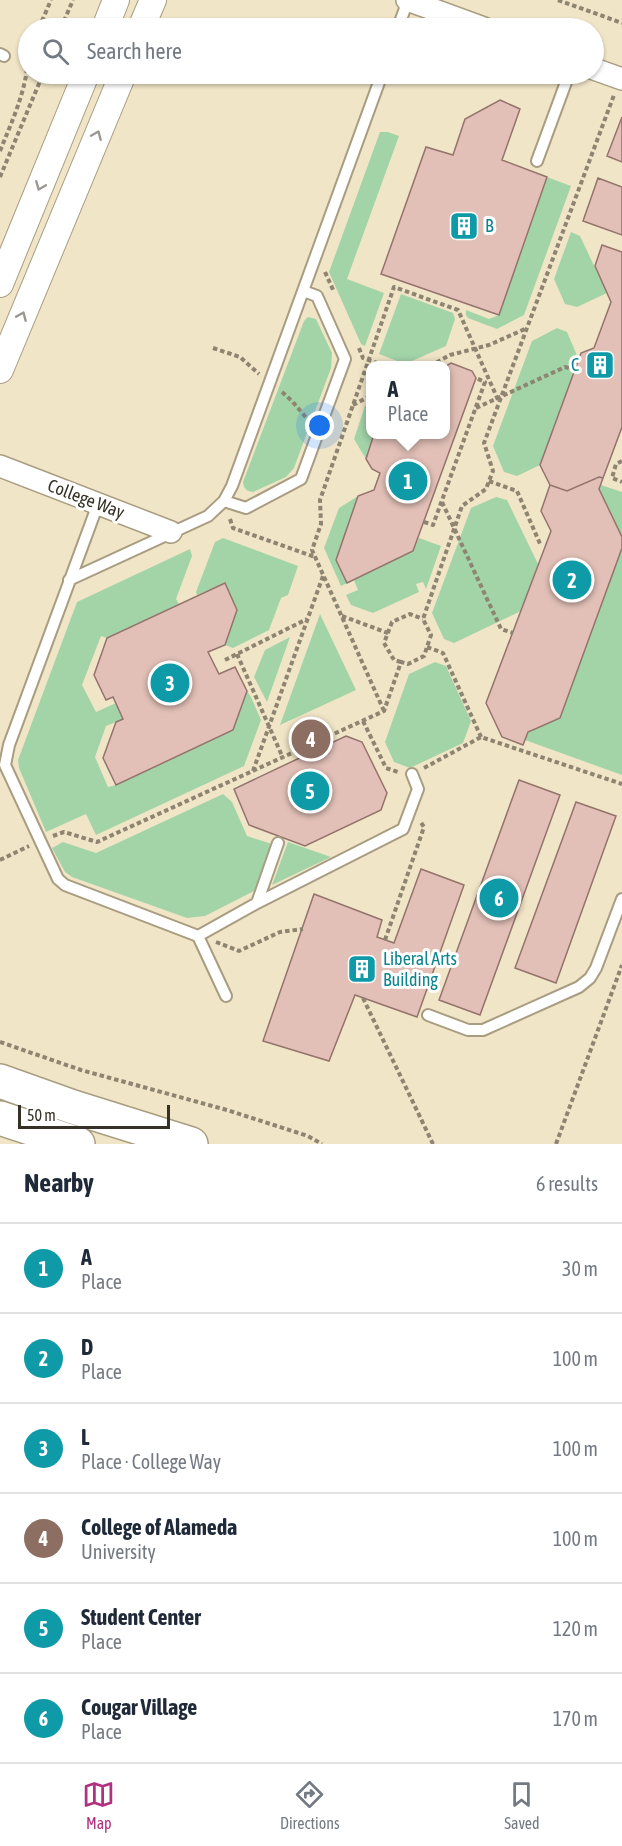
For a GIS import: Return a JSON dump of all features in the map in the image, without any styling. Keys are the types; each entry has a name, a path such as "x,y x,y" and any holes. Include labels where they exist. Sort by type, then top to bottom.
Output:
{"main road":[{"path":"0,1081 73,1107 191,1144"},
{"path":"0,1118 78,1144"}],"street":[{"path":"109,18 116,0"},
{"path":"145,18 153,0"},
{"path":"408,0 457,18"},
{"path":"604,73 621,79"},
{"path":"0,284 82,84"},
{"path":"0,370 119,84"},
{"name":"College Way","path":"0,466 171,532"}],"lane":[{"path":"402,18 408,0"},
{"path":"69,580 208,516 224,501 232,486 378,84"},
{"path":"537,161 566,84"},
{"path":"224,501 246,508 301,480 345,359 317,296 303,291"},
{"path":"98,504 69,580 5,765 57,879 65,885 198,936 226,996"},
{"path":"198,936 257,903 403,829 418,789 412,774"},
{"path":"257,903 278,843"},
{"path":"428,1015 468,1030 483,1030 579,987 590,978 596,968 622,899"}],"path":[{"path":"43,18 51,0"},
{"path":"66,18 73,0"},
{"path":"558,0 622,23"},
{"path":"423,619 462,506 486,489 493,471 484,443 621,79"},
{"path":"0,151 26,84"},
{"path":"0,177 39,84"},
{"path":"325,272 335,293"},
{"path":"369,360 394,287 458,310 499,403"},
{"path":"439,361 450,355 489,345 526,329"},
{"path":"358,347 363,357 372,361"},
{"path":"476,408 565,367 575,370"},
{"path":"366,368 320,500 321,524 312,550 384,711"},
{"path":"424,522 433,525 476,408 485,381 476,378"},
{"path":"353,405 366,398"},
{"path":"622,462 616,464 612,478 622,482"},
{"path":"489,481 517,491 541,546"},
{"path":"224,501 233,528 315,557"},
{"path":"442,502 501,629 513,633"},
{"path":"253,771 323,576"},
{"path":"410,614 423,619 431,635 424,656 408,664 394,660 384,643 388,633 392,622 410,614"},
{"path":"342,616 388,633"},
{"path":"225,660 308,619"},
{"path":"427,647 443,653 481,737"},
{"path":"237,654 284,758"},
{"path":"0,860 63,832 96,843 384,711 401,662"},
{"path":"363,721 386,768 409,776 481,737 622,784"},
{"path":"385,940 424,826 411,808"},
{"path":"198,936 239,951 280,932 303,929"},
{"path":"556,1144 622,965"},
{"path":"363,998 433,1144"},
{"path":"0,1042 81,1070 258,1120 308,1136 322,1144"}],"green space":[{"path":"380,132 399,136 347,279 384,293 365,346 361,344 329,272"},
{"path":"547,177 571,186 524,315 497,329 468,318 466,310 489,319 499,315"},
{"path":"571,232 580,236 607,293 577,307 565,304 554,279"},
{"path":"401,294 453,313 455,319 446,346 412,361 397,361 379,354"},
{"path":"308,317 316,319 332,353 331,368 294,468 286,477 253,492 249,491 243,482 304,321"},
{"path":"557,328 567,332 579,360 540,465 517,476 504,472 493,446 532,341"},
{"path":"365,406 366,439 373,439 366,459 354,439"},
{"path":"601,485 622,492 622,537 599,489"},
{"path":"358,496 336,560 347,583 341,586 324,548 339,508"},
{"path":"496,497 507,500 538,564 521,611 454,643 444,639 432,613 471,508"},
{"path":"223,538 298,566 288,595 281,598 269,630 233,648 225,645 237,610 225,583 197,595 196,592 215,542"},
{"path":"419,538 441,546 426,589 423,582 416,584 419,592 373,613 351,605 346,595 358,590 354,580 413,551"},
{"path":"622,548 622,775 525,740 528,732 560,718"},
{"path":"190,549 192,556 176,599 179,604 107,638 101,636 82,685 96,712 116,703 123,719 106,726 95,757 108,787 116,785 233,730 247,691 261,720 244,766 96,835 86,814 46,832 19,768 18,760 77,602"},
{"path":"320,614 356,690 280,725"},
{"path":"290,637 267,702 254,677 265,650"},
{"path":"435,662 446,666 471,721 463,743 410,768 394,762 385,742 409,674"},
{"path":"223,794 232,802 247,836 272,844 256,890 205,916 187,918 72,877 65,872 52,848 63,842 96,853"},
{"path":"288,842 331,857 272,885"}],"building":[{"name":"B","path":"500,100 520,109 502,160 547,177 499,315 381,274 426,147 453,155 465,119"},
{"path":"622,117 622,162 607,156"},
{"path":"598,178 622,187 622,235 583,221"},
{"name":"C","path":"602,245 622,252 622,427 603,478 599,477 567,491 550,485 540,465 581,353 594,348 611,302 595,266"},
{"path":"450,364 472,371 476,378 413,551 347,583 336,560 358,496 374,490 380,473 372,469 366,459 372,439 450,439"},
{"path":"599,477 603,478 599,489 622,537 622,548 560,718 528,732 523,745 502,737 486,703 551,531 541,511 550,485 567,491"},
{"path":"225,583 237,610 225,645 208,652 219,674 235,667 247,691 233,730 116,785 103,758 116,722 123,719 113,697 106,700 94,675 107,638"},
{"path":"346,736 362,742 387,793 381,810 305,846 249,825 234,789"},
{"path":"519,780 560,795 480,1015 439,1000"},
{"path":"576,802 616,816 556,983 515,968"},
{"name":"Liberal Arts Building","path":"421,869 464,885 417,1017 355,995 329,1061 263,1041 314,894 382,920 377,937 394,943"}],"place":[{"name":"B","path":"464,226"},
{"name":"C","path":"600,365"},
{"name":"A","path":"408,481"},
{"name":"D","path":"572,580"},
{"name":"L","path":"170,683"},
{"name":"College of Alameda","path":"311,739"},
{"name":"Student Center","path":"310,791"},
{"name":"Cougar Village","path":"499,898"},
{"name":"Liberal Arts Building","path":"362,969"}]}
